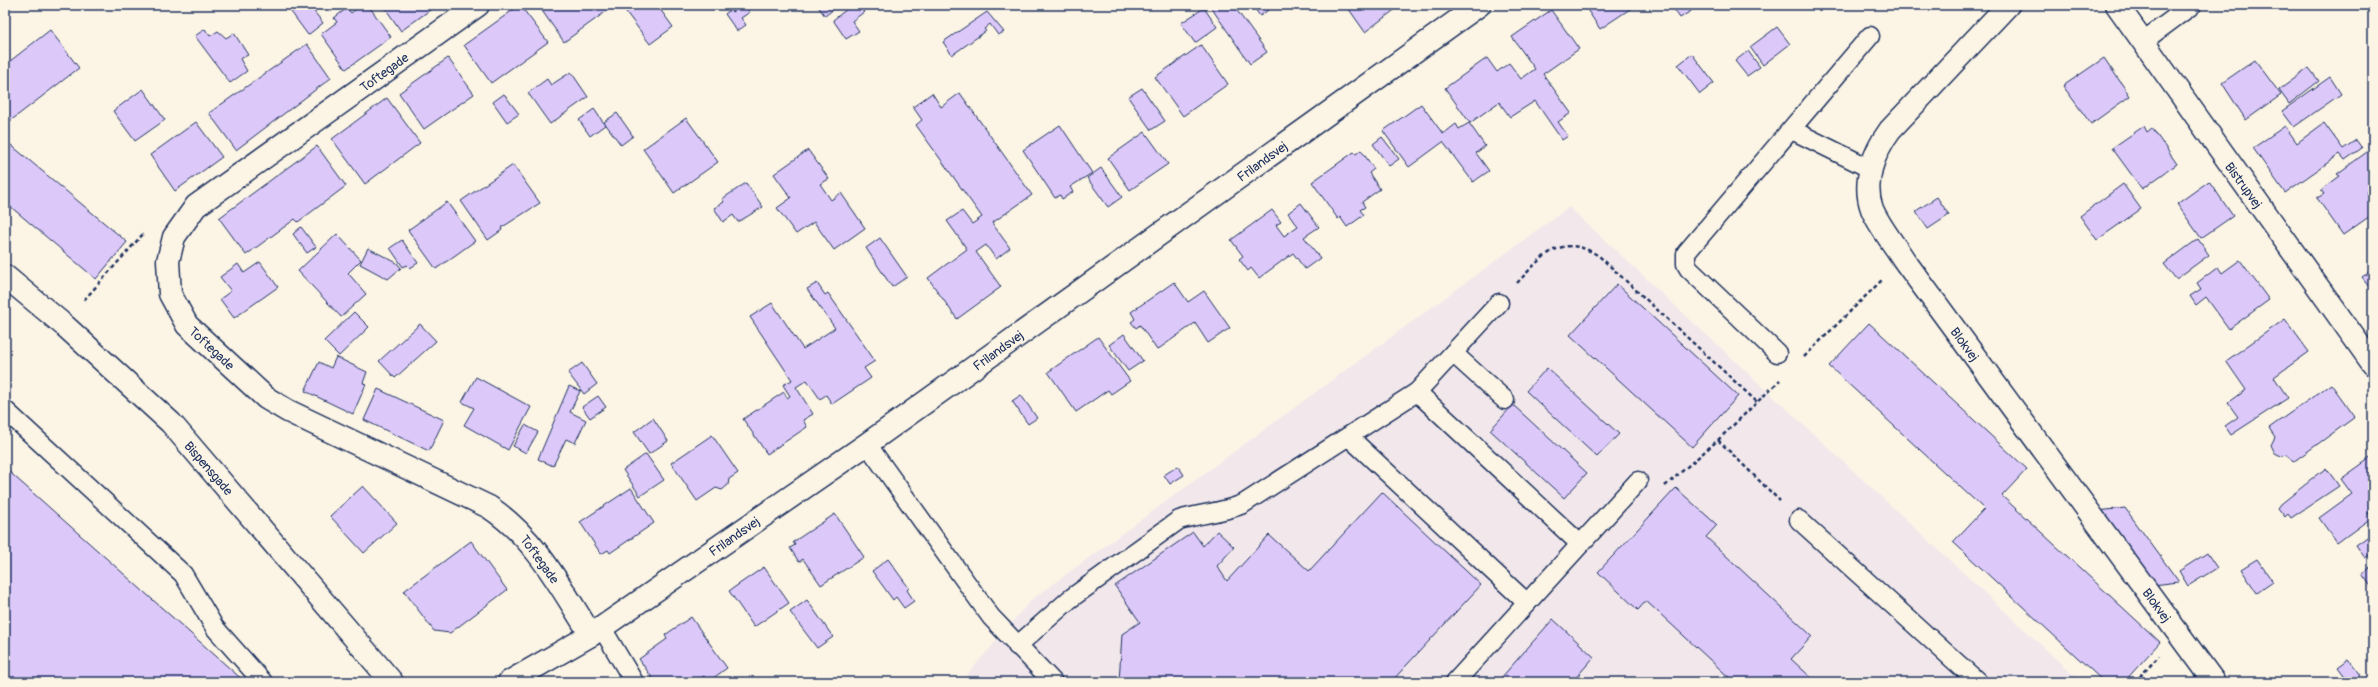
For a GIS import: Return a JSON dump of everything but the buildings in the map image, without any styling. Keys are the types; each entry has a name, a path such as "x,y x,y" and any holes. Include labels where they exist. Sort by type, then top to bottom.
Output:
{"street":[{"name":"Toftegade","path":"478,5 196,206 174,237 168,260 170,294 187,325 266,398 288,411 489,506 506,518 530,541 596,631"},
{"name":"Frilandsvej","path":"509,682 596,631 867,444 1479,5"},
{"name":"Blokvej","path":"2008,5 1890,130 1878,146 1871,169 1869,189 1872,209 1904,260 2214,682"},
{"name":"Bistrupvej","path":"2117,5 2373,364"},
{"name":"Bispensgade","path":"5,276 64,326 171,423 392,682"}],"lane":[{"path":"2142,42 2192,5"},
{"path":"1777,353 1689,269 1685,258 1688,248 1792,130 1870,36"},
{"path":"1792,130 1871,169"},
{"path":"1017,646 1070,599 1179,520 1194,515 1226,511 1243,504 1417,392 1499,303"},
{"path":"1453,353 1506,400"},
{"path":"1417,392 1580,544"},
{"path":"5,410 183,574 215,628 263,682"},
{"path":"1349,437 1527,603"},
{"path":"867,444 991,617 1046,680"},
{"path":"1455,682 1638,481"},
{"path":"1799,520 1978,682"},
{"path":"596,631 634,682"}],"path":[{"path":"84,300 146,230"},
{"path":"1499,303 1544,255 1555,248 1572,245 1586,248 1599,256 1757,402"},
{"path":"1798,362 1904,260"},
{"path":"1638,481 1666,486 1718,440 1782,378"},
{"path":"1718,440 1799,520"},
{"path":"2135,682 2179,634"}],"shaded area":[{"path":"1569,207 2081,682 961,682 1031,600"}]}
